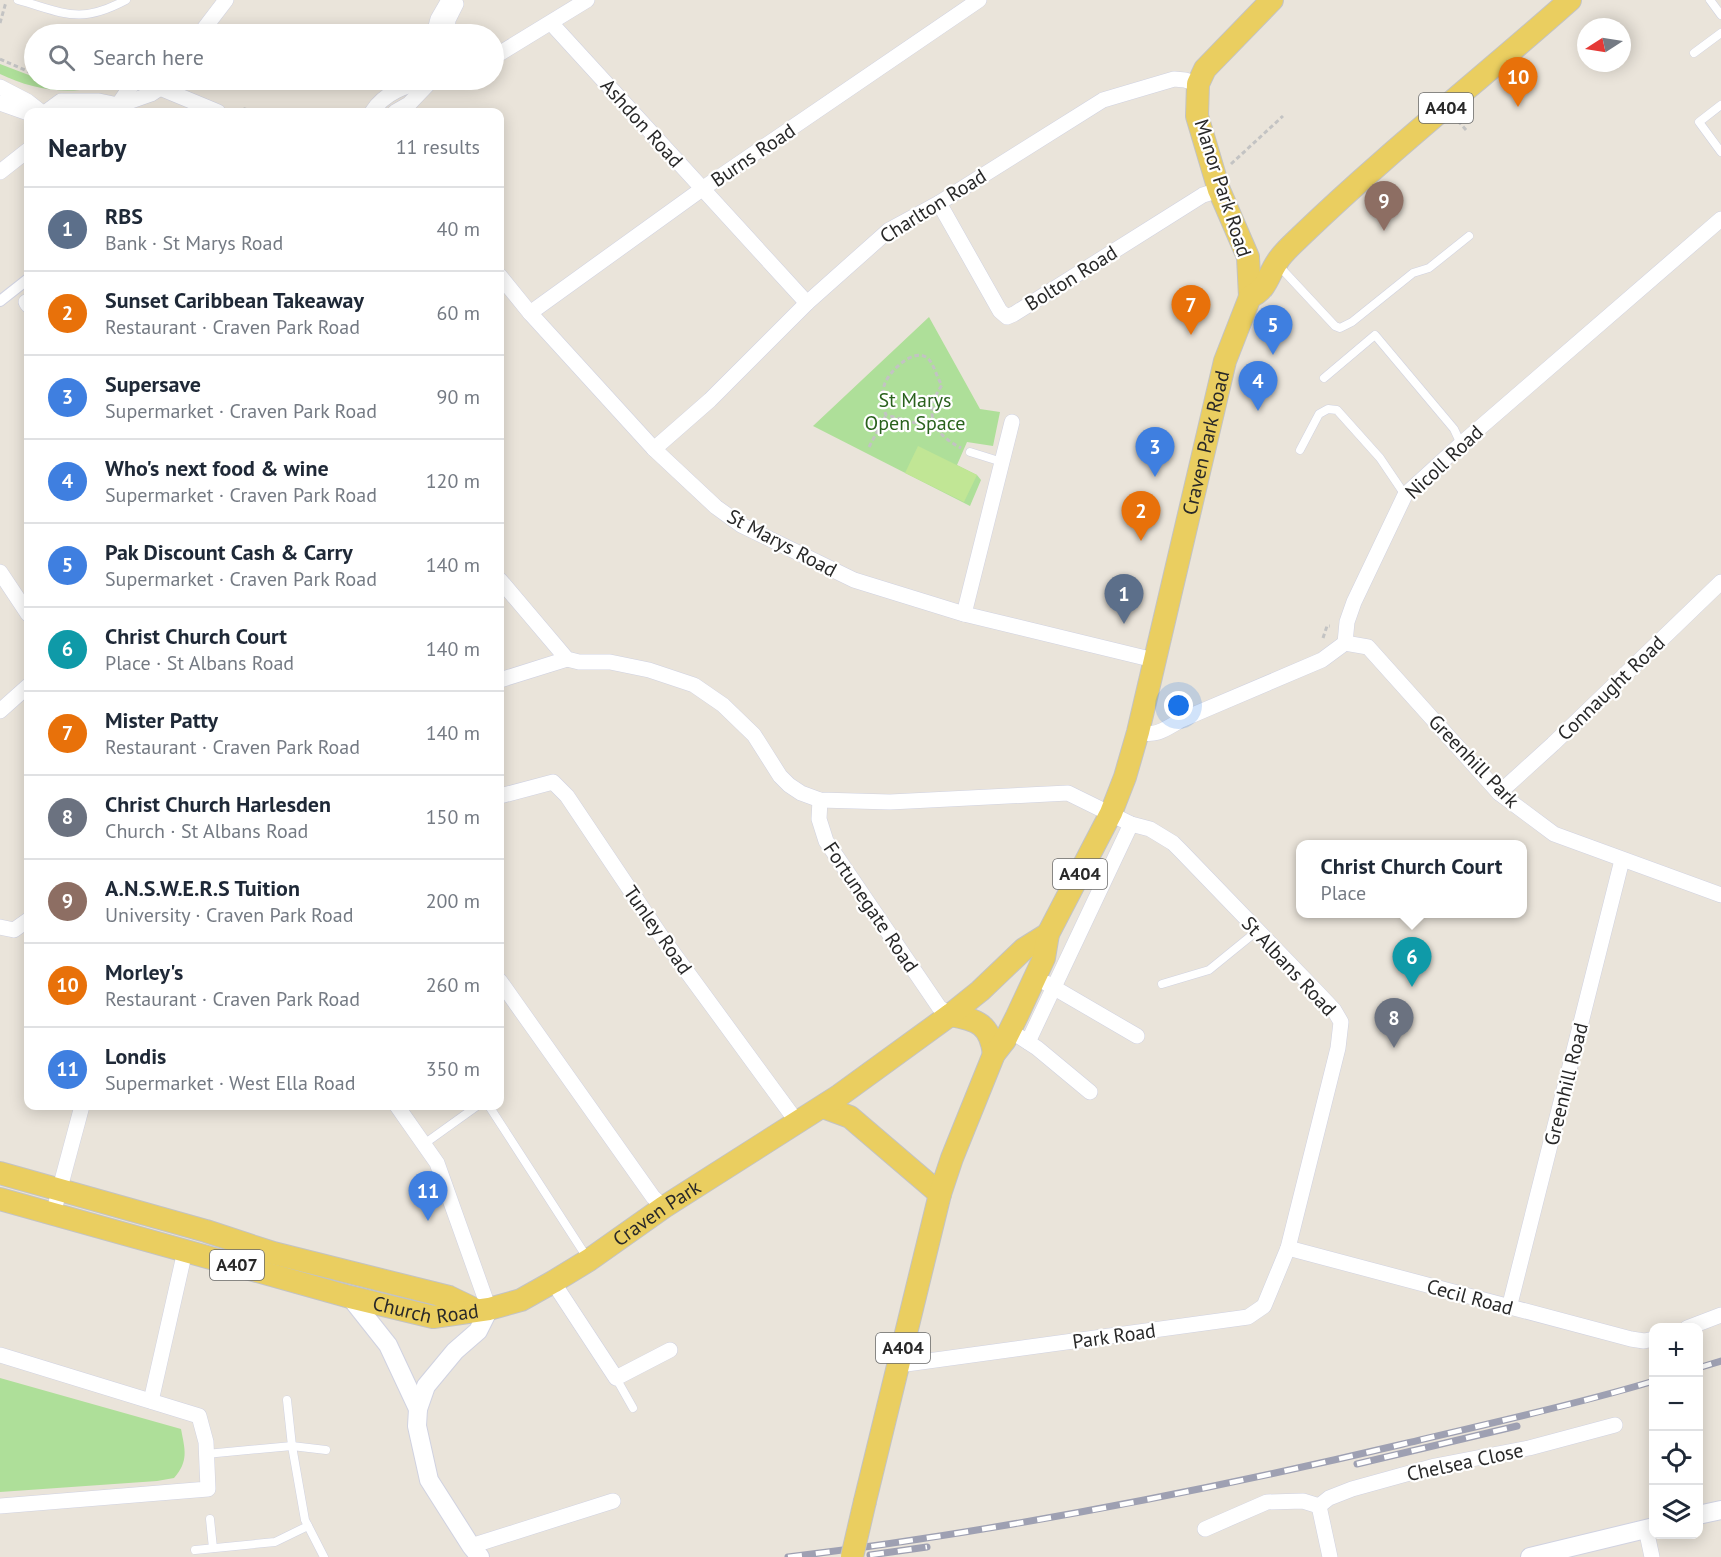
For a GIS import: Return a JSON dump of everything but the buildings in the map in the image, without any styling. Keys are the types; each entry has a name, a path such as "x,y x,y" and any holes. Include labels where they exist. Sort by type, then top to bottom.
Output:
{"main road":[{"path":"1198,84 1205,69 1272,0"},
{"name":"Craven Park Road","path":"994,1054 1019,1036 1044,982 1044,958 1048,934 1121,819 1125,777 1138,732 1225,361 1250,297 1259,293 1276,262 1358,183 1570,0"},
{"name":"Manor Park Road","path":"1198,84 1197,116 1219,190 1248,257 1250,297"},
{"path":"1248,257 1276,262"},
{"name":"Craven Park Road","path":"950,1015 1024,950 1048,934"},
{"path":"950,1015 969,1018 988,1030 994,1054"},
{"name":"Craven Park","path":"482,1309 521,1300 589,1260 664,1207 823,1107 950,1015"},
{"name":"A404","path":"852,1557 940,1194 994,1054"},
{"path":"850,1117 851,1086"},
{"path":"823,1107 850,1117 940,1194"},
{"path":"909,1168 952,1158"},
{"name":"Church Road","path":"0,1173 206,1231 273,1253 449,1297 482,1309"},
{"name":"Church Road","path":"0,1199 350,1297 433,1317 482,1309"}],"street":[{"path":"208,24 226,0"},
{"path":"437,24 449,0"},
{"path":"448,24 458,0"},
{"path":"504,51 587,0"},
{"name":"Burns Road","path":"530,313 702,189 979,0"},
{"name":"Ashdon Road","path":"551,23 807,303"},
{"name":"Charlton Road","path":"654,449 710,400 807,303 889,230 939,203 1103,100 1174,79 1198,84"},
{"path":"0,87 36,108"},
{"path":"120,108 129,90"},
{"path":"121,108 151,94 153,90"},
{"path":"174,90 210,108"},
{"path":"375,108 379,101 396,90"},
{"path":"402,108 409,104 421,90"},
{"path":"51,108 61,101 99,101 116,108"},
{"path":"0,103 24,112"},
{"path":"0,172 24,153"},
{"name":"Bolton Road","path":"939,203 1000,311 1007,317 1203,195 1219,190"},
{"name":"Nicoll Road","path":"1345,643 1347,622 1354,602 1406,495 1461,444 1721,219"},
{"name":"St Marys Road","path":"504,281 530,313 654,449 716,507 741,525 854,580 964,614 1154,660"},
{"path":"0,302 24,282"},
{"path":"964,614 1012,422"},
{"path":"0,572 24,608"},
{"name":"Connaught Road","path":"1499,793 1721,582"},
{"path":"504,585 567,659"},
{"path":"1138,732 1150,735 1161,731 1181,720 1322,660 1345,643"},
{"name":"Greenhill Park","path":"1345,643 1368,646 1499,793 1554,834 1721,895"},
{"path":"504,679 567,659 579,662 610,662 649,670 694,685 723,705 754,735 780,776 789,785 801,793 820,800"},
{"path":"0,711 24,690"},
{"name":"Tunley Road","path":"504,795 553,782 567,796 663,939 797,1122"},
{"name":"St Albans Road","path":"820,800 890,802 1068,793 1121,819 1150,830 1173,843 1334,1010 1341,1022 1334,1068 1288,1248"},
{"name":"Fortunegate Road","path":"820,800 819,819 826,841 939,1007 950,1015"},
{"name":"Craven Park Road","path":"1044,982 1121,819"},
{"name":"Greenhill Road","path":"1509,1308 1622,860"},
{"path":"0,927 14,930 24,923"},
{"path":"1044,982 1137,1036"},
{"path":"504,987 653,1197 664,1207"},
{"path":"1019,1036 1090,1092"},
{"path":"53,1214 81,1110"},
{"path":"400,1110 437,1163 482,1309 478,1331 426,1386 418,1409 417,1426 429,1480 476,1552 613,1501"},
{"name":"Cecil Road","path":"1288,1248 1509,1308 1631,1339 1649,1340"},
{"name":"Park Road","path":"899,1365 1248,1317 1264,1306 1288,1248"},
{"path":"151,1401 185,1251"},
{"path":"553,1282 616,1378 670,1350"},
{"path":"350,1297 388,1345 418,1409"},
{"path":"1700,1323 1721,1315"},
{"path":"0,1355 199,1416 206,1448 208,1489 0,1506"},
{"name":"Chelsea Close","path":"1319,1506 1329,1498 1362,1486 1434,1467 1528,1448 1615,1425"},
{"path":"1205,1529 1267,1502 1303,1501 1319,1506 1330,1557"},
{"path":"1703,1514 1721,1510"},
{"path":"1530,1557 1649,1528"},
{"path":"1651,1539 1652,1557"}],"lane":[{"path":"18,0 74,16 106,9 126,0"},
{"path":"1710,0 1721,15"},
{"path":"1694,53 1721,33"},
{"path":"1721,105 1699,122 1721,152"},
{"path":"1276,262 1335,326 1340,328 1352,322 1413,273 1429,268 1469,236"},
{"path":"1324,378 1374,335 1454,429 1461,444"},
{"path":"1300,450 1319,414 1328,408 1337,410 1380,458 1406,495"},
{"path":"967,451 1002,462"},
{"path":"1162,984 1209,970 1257,931"},
{"path":"424,1144 471,1110"},
{"path":"492,1110 589,1260"},
{"path":"616,1378 633,1408"},
{"path":"287,1400 292,1446 305,1521 324,1557"},
{"path":"206,1448 292,1446 326,1450"},
{"path":"210,1520 213,1548"},
{"path":"195,1550 275,1542 308,1526"}],"path":[{"path":"0,23 6,0"},
{"path":"0,59 24,70"},
{"path":"1233,162 1283,116"},
{"path":"1458,121 1467,131"},
{"path":"868,447 886,415 882,404 885,383 897,368 912,357 919,355 927,358 942,385 935,396 932,410 933,422 946,440 967,451"},
{"path":"886,415 938,429"},
{"path":"1323,638 1327,626 1330,626"}],"green space":[{"path":"0,64 24,73 24,84 14,80 0,74"},
{"name":"St Marys Open Space","path":"929,317 980,409 1000,412 993,446 967,442 957,465 977,475 981,480 970,506 813,426"},
{"path":"918,446 977,475 964,502 905,473"},
{"path":"0,1378 181,1429 184,1461 179,1472 174,1478 157,1481 0,1492"}],"railway":[{"path":"1703,1366 1721,1361"},
{"path":"788,1557 943,1536 1174,1494 1327,1462 1591,1399 1649,1382"},
{"path":"1357,1464 1517,1426"},
{"path":"870,1555 927,1547"}],"place":[{"name":"Morley's","path":"1518,107"},
{"name":"A.N.S.W.E.R.S Tuition","path":"1384,231"},
{"name":"Mister Patty","path":"1191,335"},
{"name":"Pak Discount Cash & Carry","path":"1273,355"},
{"name":"Who's next food & wine","path":"1258,411"},
{"name":"Supersave","path":"1155,477"},
{"name":"Sunset Caribbean Takeaway","path":"1141,541"},
{"name":"RBS","path":"1124,624"},
{"name":"Christ Church Court","path":"1412,987"},
{"name":"Christ Church Harlesden","path":"1394,1048"},
{"name":"Londis","path":"428,1221"}]}
